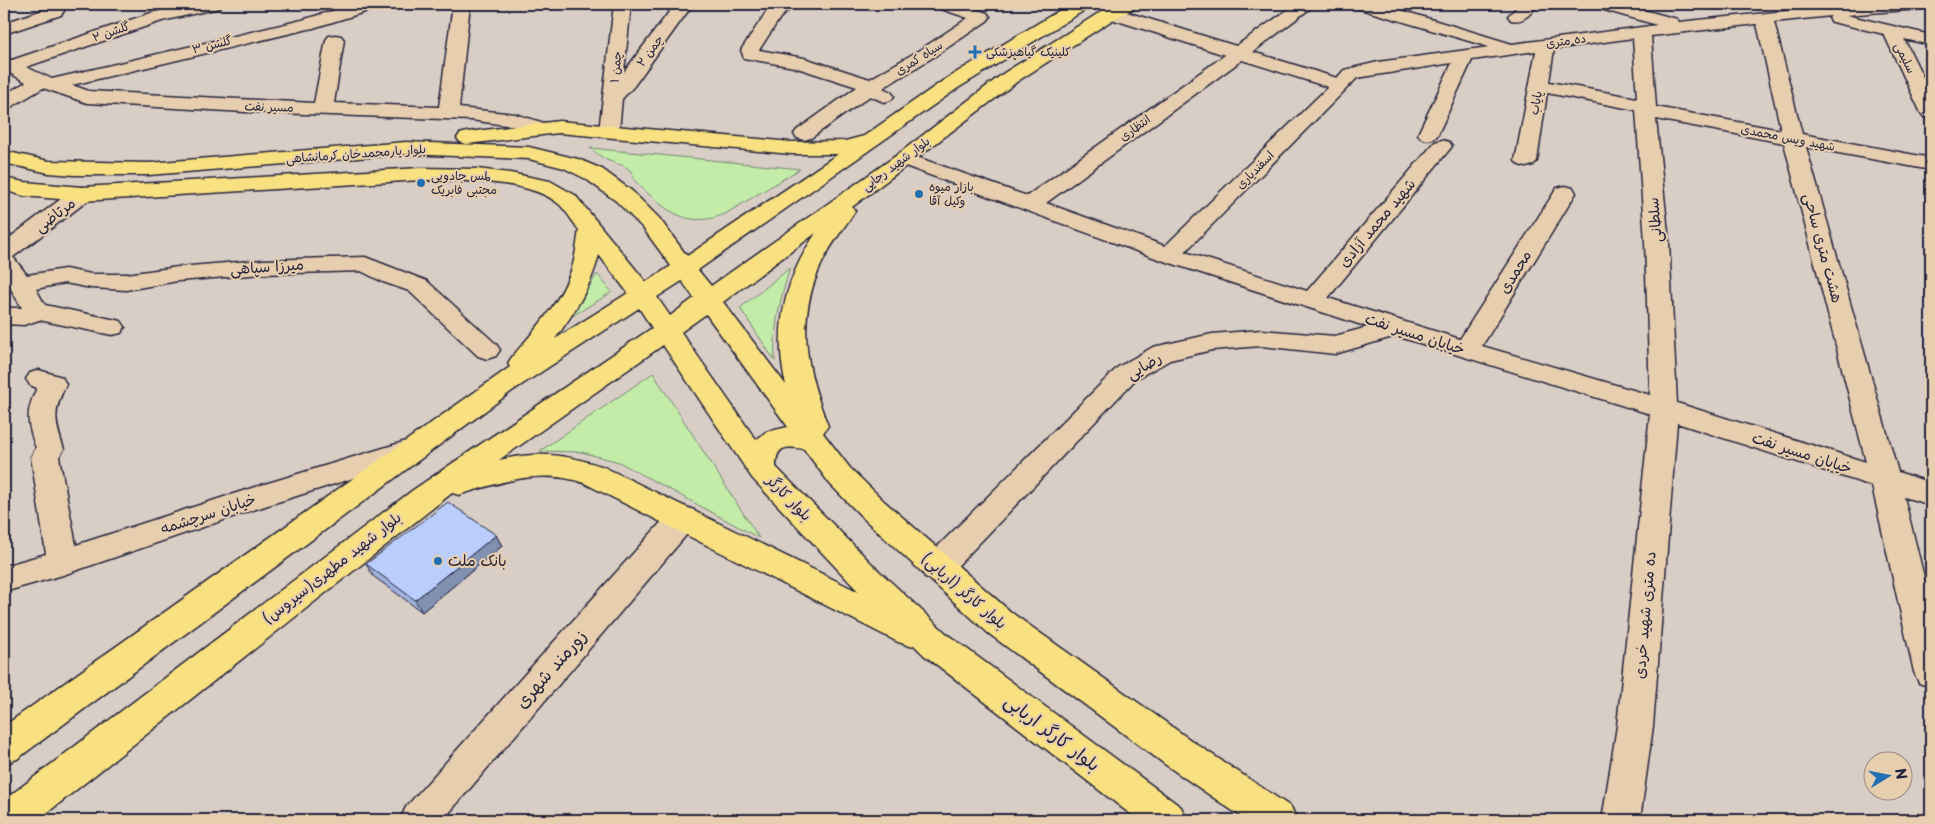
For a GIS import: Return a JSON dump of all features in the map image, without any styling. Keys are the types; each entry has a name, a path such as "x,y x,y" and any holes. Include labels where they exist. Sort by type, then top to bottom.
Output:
{"main road":[{"path":"4,747 503,384 685,268 890,128 950,84 1082,4"},
{"name":"بلوار شهید رجایی","path":"667,330 904,159 1011,77 1120,8"},
{"path":"406,148 540,128 608,131 764,146 830,149 860,143 890,128"},
{"name":"بلوار یارمحمدخان کرمانشاهی","path":"4,157 48,167 149,169 406,148 529,153 571,162 594,174 631,203 651,223 707,300"},
{"name":"بلوار یارمحمدخان کرمانشاهی","path":"7,187 82,194 421,174 477,175 510,179 542,186 567,200 642,294 667,330"},
{"path":"840,476 819,439 800,393 793,362 792,329 798,294 810,262 832,226 863,189"},
{"path":"503,384 540,341 573,293 586,266 590,230"},
{"name":"بلوار کارگر (اربابی)","path":"707,300 840,476 936,568 1008,629 1179,753 1278,820"},
{"name":"بلوار کارگر","path":"667,330 762,470 867,579 936,645"},
{"name":"بلوار شهید مطهری(سیروس)","path":"8,820 423,498 667,330"},
{"path":"762,470 761,459 764,450 778,438 795,436 814,442"},
{"path":"423,498 478,476 512,468 542,465 558,466 594,475 936,645"},
{"name":"بلوار کارگر اربابی","path":"936,645 1168,820"}],"street":[{"path":"153,4 168,14"},
{"name":"گلشن ۲","path":"7,64 168,14 213,4"},
{"path":"314,4 327,18"},
{"name":"گلشن ۳","path":"4,103 46,83 327,18 372,4"},
{"path":"448,113 462,4"},
{"name":"چمن ۱","path":"608,131 614,96 622,4"},
{"name":"چمن ۲","path":"614,96 627,82 684,4"},
{"path":"786,4 773,16 750,50 750,54 797,62 880,92"},
{"path":"944,4 974,10"},
{"name":"انتظاری","path":"1030,204 1307,4"},
{"path":"1363,4 1513,49"},
{"path":"1603,4 1684,26"},
{"name":"ده متری","path":"1334,82 1351,74 1546,44 1684,26 1772,10 1918,4"},
{"path":"1120,8 1239,52 1334,82"},
{"path":"1823,8 1891,30 1931,40"},
{"name":"سیاه کمری","path":"804,134 880,92 929,52 974,10"},
{"name":"هشت متری ساحی","path":"1772,10 1793,139 1885,479 1931,672"},
{"path":"4,29 55,11"},
{"name":"سلیمی","path":"1891,30 1931,113"},
{"name":"سلطانی","path":"1642,32 1657,242 1664,409"},
{"path":"323,109 335,40"},
{"name":"پایاب","path":"1526,161 1546,44"},
{"name":"شهید محمد آزادی","path":"1312,301 1435,140 1466,56"},
{"name":"مسیر نفت","path":"7,64 46,83 87,98 448,113 493,116 515,120 540,128"},
{"name":"اسفندیاری","path":"1169,255 1334,82"},
{"name":"شهید ویس محمدی","path":"1539,86 1793,139 1931,164"},
{"name":"خیابان مسیر نفت","path":"904,159 1169,255 1466,350 1664,409 1931,494"},
{"name":"محمدی","path":"1466,350 1565,193"},
{"name":"مرتاضی","path":"4,253 82,194"},
{"path":"4,261 21,284 36,311"},
{"name":"میرزا سپاهی","path":"21,284 65,276 91,281 126,282 178,274 263,267 365,264 392,277 418,286 487,350"},
{"path":"4,316 24,317 36,311 112,327"},
{"name":"رضایی","path":"936,568 1127,373 1162,353 1212,342 1261,338 1334,345 1396,328"},
{"path":"39,379 53,384 41,407 40,421 50,449 45,457 63,562"},
{"name":"ده متری شهید خردی","path":"1621,820 1635,726 1664,409"},
{"name":"خیابان سرچشمه","path":"4,579 63,562 256,498 413,449"},
{"name":"زورمند شهری","path":"419,820 683,518"}],"green space":[{"path":"590,148 800,169 725,214 697,220 685,218 664,207 634,180 628,168 607,160"},
{"path":"790,268 778,314 775,337 775,361 740,308"},
{"path":"597,274 612,292 571,317"},
{"path":"653,373 759,538 619,462 581,452 540,451"}],"building":[{"name":"بانک ملت","path":"448,502 496,535 415,600 366,564"}],"place":[{"name":"کلینیک گیاهپزشکی","path":"975,52"},
{"name":"لمس جادویی مجتبی فابریک","path":"421,183"},
{"name":"بازار میوه وکیل آقا","path":"919,194"},
{"name":"بانک ملت","path":"438,561"}]}
